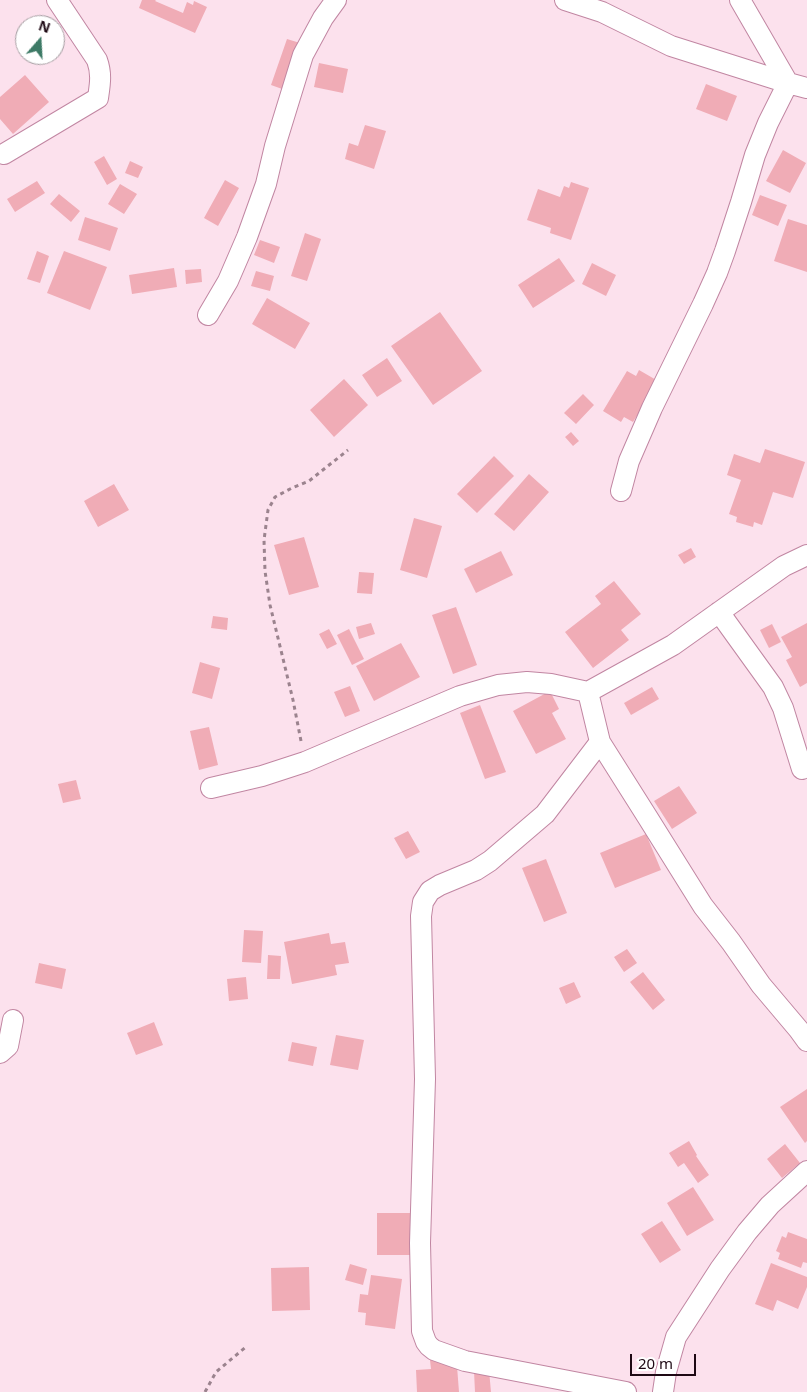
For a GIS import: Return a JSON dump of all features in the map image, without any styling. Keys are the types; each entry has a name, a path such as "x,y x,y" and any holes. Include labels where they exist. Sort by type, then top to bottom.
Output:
{"street":[{"path":"4,154 98,98 101,77 97,60 57,0"},
{"path":"208,315 228,280 247,237 266,184 275,146 303,55 322,18 336,0"},
{"path":"565,0 602,12 671,46 798,86"},
{"path":"740,0 798,86"},
{"path":"621,490 629,461 652,408 717,273 755,155 768,123 798,86"},
{"path":"211,788 262,776 305,762 460,696 498,685 527,682 551,684 588,692 673,645 784,566 807,555"},
{"path":"719,612 773,687 783,708 802,769"},
{"path":"588,692 600,742 703,906 761,985 807,1041"},
{"path":"600,742 545,814 490,861 476,870 430,891 422,902 425,1079 420,1243 421,1313 422,1331 429,1346 434,1350 465,1361 626,1392"},
{"path":"0,1053 8,1046 14,1020"},
{"path":"663,1392 666,1372 676,1337 720,1269 747,1232 770,1205 807,1171"}],"path":[{"path":"305,762 265,571 264,540 268,510 275,497 309,481 348,450"},
{"path":"205,1392 216,1372 247,1346"}],"building":[{"path":"142,0 156,0 183,13 187,2 193,5 194,1 207,7 195,33 139,8"},
{"path":"287,39 300,43 285,90 271,85"},
{"path":"319,63 348,69 343,93 314,87"},
{"path":"25,75 49,102 13,134 0,119 0,97"},
{"path":"706,84 737,96 727,121 696,109"},
{"path":"365,125 386,131 374,169 345,159 349,143 358,146"},
{"path":"783,150 806,163 790,193 766,181"},
{"path":"104,156 117,179 107,185 94,162"},
{"path":"130,161 143,167 138,178 125,173"},
{"path":"225,180 239,188 218,226 204,218"},
{"path":"37,181 45,193 15,212 7,199"},
{"path":"571,182 589,188 571,240 550,233 551,228 527,220 538,189 560,197 564,186 569,188"},
{"path":"120,184 137,194 124,214 108,204"},
{"path":"59,194 80,211 71,222 50,204"},
{"path":"760,195 787,205 778,226 752,215"},
{"path":"85,217 118,228 110,251 78,240"},
{"path":"788,219 807,225 807,272 774,261"},
{"path":"305,233 321,239 307,281 291,276"},
{"path":"260,240 280,247 274,263 254,255"},
{"path":"37,251 49,256 40,283 27,279"},
{"path":"64,251 107,267 90,310 47,293"},
{"path":"559,258 575,281 533,308 518,285"},
{"path":"592,263 616,275 606,296 582,284"},
{"path":"174,268 177,287 132,294 129,275"},
{"path":"201,269 202,282 186,284 185,270"},
{"path":"256,271 274,276 270,291 251,286"},
{"path":"267,298 310,323 295,349 252,324"},
{"path":"440,312 482,371 433,405 391,346"},
{"path":"387,358 402,381 377,397 362,375"},
{"path":"639,370 658,381 633,422 624,417 621,422 603,411 627,371 636,376"},
{"path":"344,379 368,405 334,437 310,410"},
{"path":"583,394 594,405 576,424 564,413"},
{"path":"571,432 579,441 573,446 565,437"},
{"path":"765,449 805,462 793,498 773,492 762,525 754,522 753,527 736,522 737,517 729,514 741,480 727,475 734,454 760,463"},
{"path":"494,456 514,476 477,513 457,494"},
{"path":"529,474 549,492 514,531 494,514"},
{"path":"114,484 129,510 98,527 84,501"},
{"path":"414,518 442,526 427,578 400,570"},
{"path":"304,537 319,587 289,595 274,545"},
{"path":"691,548 696,557 684,564 678,555"},
{"path":"501,551 513,575 476,593 464,569"},
{"path":"359,572 374,573 372,594 357,593"},
{"path":"614,581 641,614 621,630 629,640 593,668 565,632 601,604 595,596"},
{"path":"456,607 477,665 453,674 432,615"},
{"path":"213,616 228,618 227,630 211,628"},
{"path":"371,623 375,634 359,639 356,627"},
{"path":"807,623 807,683 800,687 786,660 792,657 781,637"},
{"path":"772,624 781,642 769,648 760,630"},
{"path":"329,629 337,644 327,649 319,634"},
{"path":"349,629 364,659 352,665 337,635"},
{"path":"401,643 420,677 374,701 356,666"},
{"path":"200,662 220,668 212,699 192,693"},
{"path":"350,686 360,711 345,717 334,692"},
{"path":"652,687 659,699 631,715 624,703"},
{"path":"550,691 559,709 552,713 566,739 536,754 513,711"},
{"path":"480,705 506,772 485,779 460,713"},
{"path":"209,727 218,765 199,770 190,731"},
{"path":"76,780 81,799 63,803 58,784"},
{"path":"679,786 697,813 672,829 654,801"},
{"path":"408,831 420,852 406,859 394,838"},
{"path":"646,834 661,870 615,888 600,853"},
{"path":"546,859 567,913 544,922 522,868"},
{"path":"244,930 263,931 261,963 242,962"},
{"path":"329,933 331,944 345,942 349,963 335,965 337,975 292,984 284,942"},
{"path":"627,949 637,963 624,972 614,957"},
{"path":"268,955 281,956 280,979 267,979"},
{"path":"39,963 66,969 62,989 35,983"},
{"path":"643,972 665,1000 653,1010 630,982"},
{"path":"246,977 248,999 229,1001 227,979"},
{"path":"574,982 581,997 566,1004 559,988"},
{"path":"154,1022 163,1045 136,1055 127,1033"},
{"path":"336,1035 364,1040 358,1070 330,1065"},
{"path":"292,1042 317,1047 313,1066 288,1061"},
{"path":"807,1089 807,1141 805,1143 780,1107"},
{"path":"689,1141 696,1156 709,1175 698,1183 684,1163 678,1167 669,1153"},
{"path":"785,1144 800,1163 782,1178 767,1159"},
{"path":"693,1187 714,1220 687,1236 667,1203"},
{"path":"377,1213 410,1213 410,1255 377,1255"},
{"path":"662,1221 681,1250 660,1263 641,1234"},
{"path":"788,1232 807,1239 807,1263 803,1262 801,1268 778,1259 780,1253 776,1251 782,1236 786,1238"},
{"path":"771,1263 807,1277 807,1287 798,1309 777,1300 773,1311 755,1304"},
{"path":"350,1264 367,1269 363,1285 345,1280"},
{"path":"309,1267 310,1310 272,1311 271,1268"},
{"path":"371,1275 402,1279 395,1329 365,1325 366,1313 358,1312 360,1294 368,1295"},
{"path":"449,1359 450,1367 457,1366 459,1392 417,1392 416,1370 431,1369 430,1360"},
{"path":"489,1370 491,1392 475,1392 474,1371"}]}
